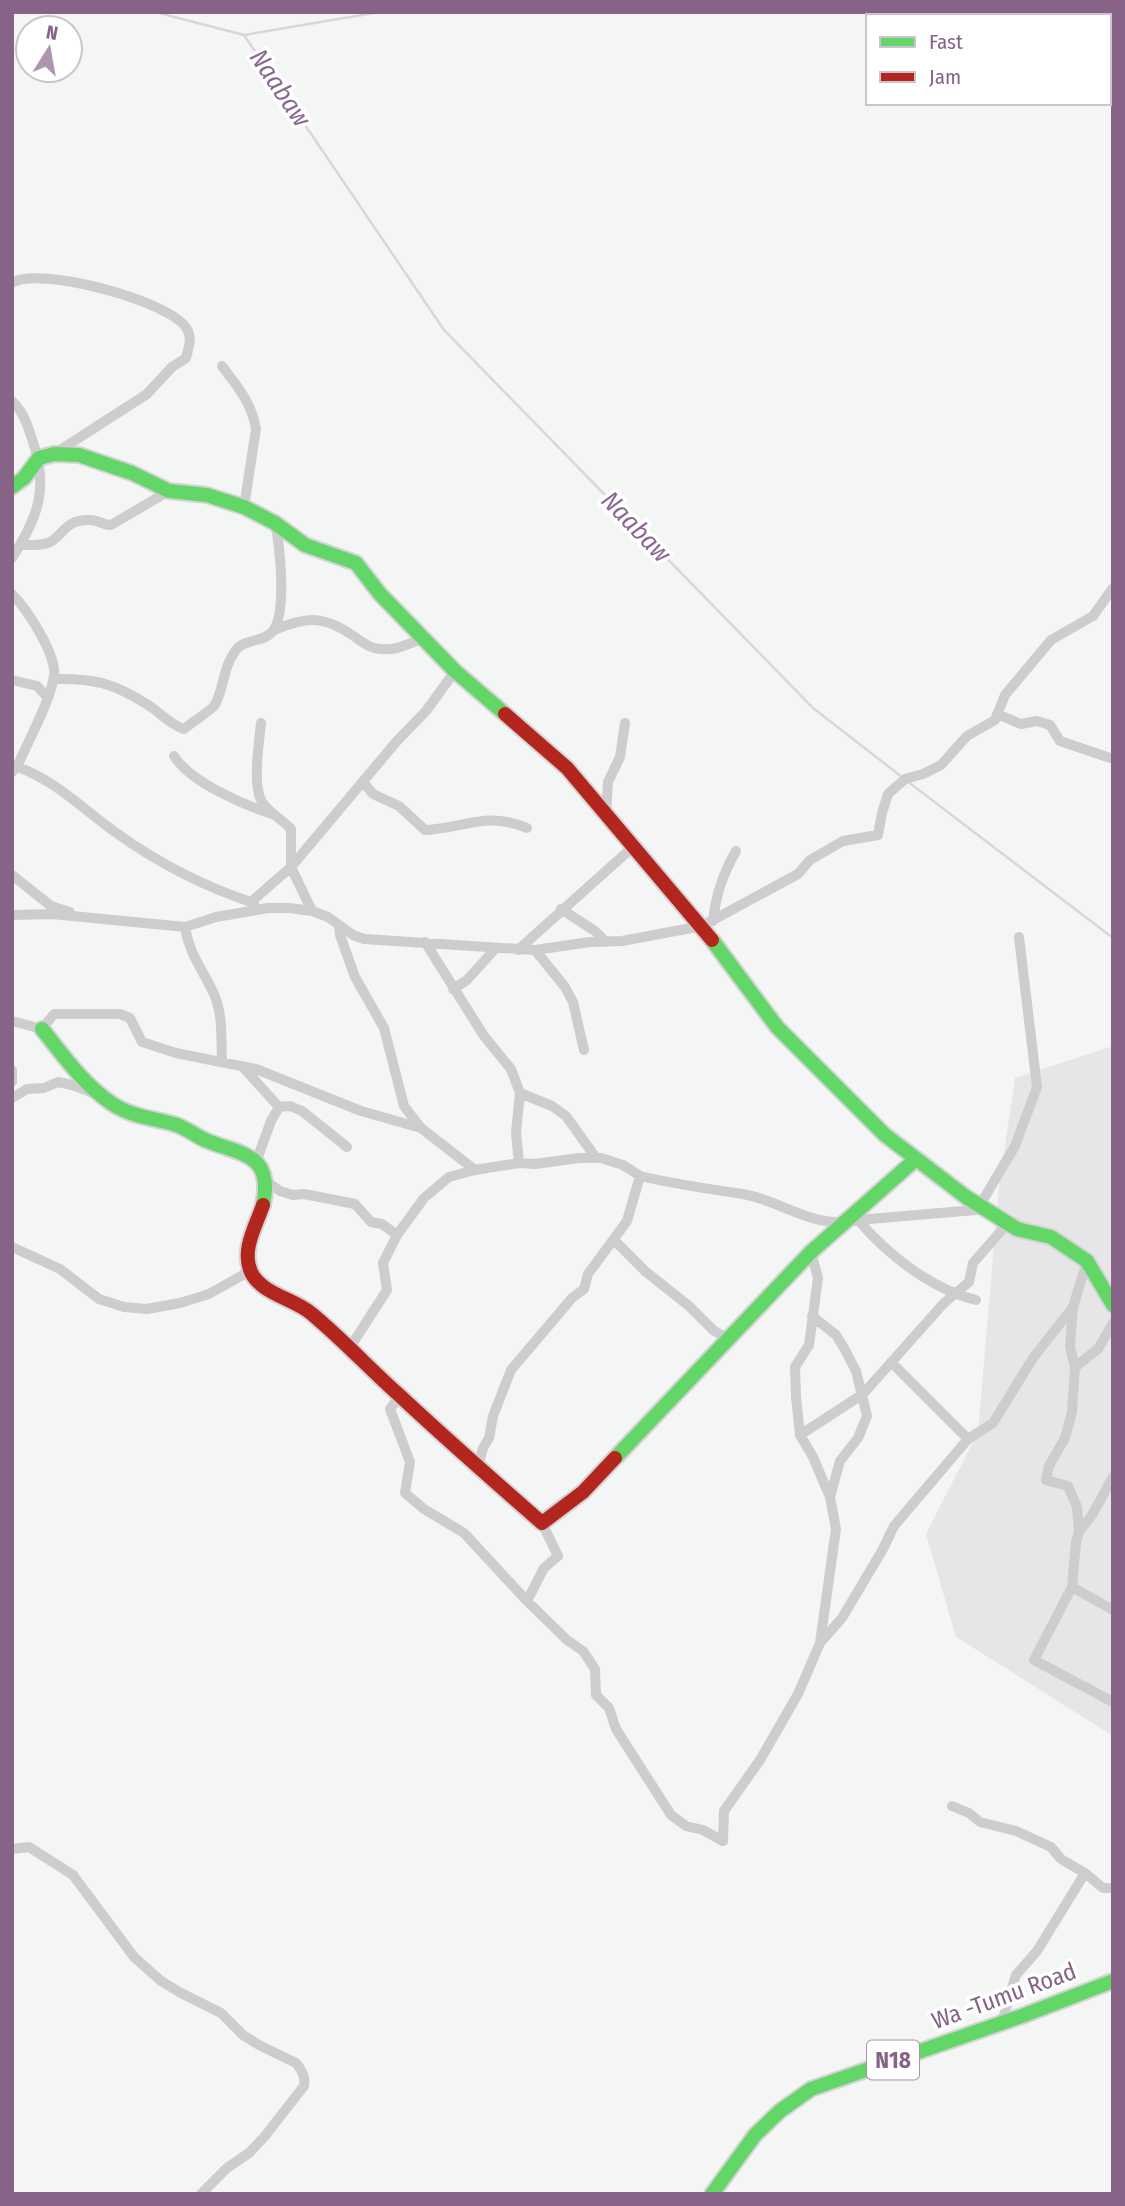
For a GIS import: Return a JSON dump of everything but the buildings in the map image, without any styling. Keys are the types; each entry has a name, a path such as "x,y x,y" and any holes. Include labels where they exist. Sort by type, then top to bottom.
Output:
{"main road":[{"path":"12,487 46,456 79,455 132,473 169,491 207,495 244,507 275,523 305,545 356,563 380,594 455,671 567,768 708,923 777,1027 886,1135 1017,1229 1051,1237 1087,1261 1113,1305"},
{"path":"42,1029 101,1096 125,1111 182,1127 206,1140 245,1154 256,1162 266,1181 266,1198 248,1253 250,1270 258,1281 309,1310 399,1396 542,1523 583,1492 811,1252 851,1222 916,1159"},
{"name":"Wa -Tumu Road","path":"712,2194 757,2131 796,2098 826,2083 1113,1981"}],"street":[{"path":"12,283 19,278 53,278 148,303 184,325 189,332 190,342 186,358 172,367 146,394 46,456 38,507 12,558"},
{"path":"222,366 248,401 256,429 244,507"},
{"path":"12,401 23,412 46,456"},
{"path":"20,545 46,544 64,527 74,523 90,520 111,525 169,491"},
{"path":"274,630 279,613 281,588 275,523"},
{"path":"12,915 52,914 186,927 216,916 268,908 312,911 328,917 364,939 518,950 606,942 708,923 798,874 810,860 843,841 878,835 888,794 905,779 941,765 967,736 995,720 1006,695 1051,640 1093,615 1113,588"},
{"path":"12,594 43,639 53,664 54,679 15,770 28,771 55,787 117,834 193,880 268,908"},
{"path":"54,679 86,678 107,685 150,706 175,726 184,729 213,707 229,662 238,648 247,642 264,639 274,630 295,621 311,619 329,622 379,650 394,649 424,638"},
{"path":"251,902 291,867 397,741 426,711 455,671"},
{"path":"12,680 37,686 47,697"},
{"path":"997,714 1021,724 1037,721 1050,725 1060,741 1113,759"},
{"path":"261,723 257,755 258,790 267,809 292,829 291,867 312,911"},
{"path":"606,813 608,782 620,757 625,723"},
{"path":"174,757 199,779 253,808 278,816"},
{"path":"363,782 373,794 399,806 425,830 452,829 491,819 513,822 527,828"},
{"path":"518,950 635,845"},
{"path":"708,923 723,874 736,851"},
{"path":"12,875 51,906 84,917"},
{"path":"561,909 595,931 606,942"},
{"path":"339,925 355,977 384,1028 404,1106 421,1128 475,1170"},
{"path":"186,927 188,944 214,995 220,1017 222,1061"},
{"path":"349,1349 387,1290 383,1264 397,1235 424,1198 449,1177 475,1170 519,1163 596,1158 623,1165 640,1176 762,1199 816,1220 851,1222 984,1207 1015,1146 1037,1087 1019,937"},
{"path":"425,942 484,1036 511,1069 520,1093 516,1133 519,1163"},
{"path":"453,989 467,980 496,948"},
{"path":"535,950 565,986 573,1002 584,1050"},
{"path":"12,1021 42,1029 54,1014 120,1014 130,1018 142,1042 176,1053 241,1065 361,1111 421,1128"},
{"path":"241,1065 279,1107"},
{"path":"12,1070 12,1082"},
{"path":"12,1098 27,1090 44,1088 58,1082 101,1096"},
{"path":"520,1093 552,1106 566,1116 596,1158"},
{"path":"279,1107 290,1106 302,1111 347,1147"},
{"path":"256,1162 279,1107"},
{"path":"478,1467 511,1370 572,1298 584,1289 588,1274 626,1222 640,1176"},
{"path":"266,1181 280,1191 293,1195 304,1194 355,1203 371,1222 382,1224 397,1235"},
{"path":"851,1222 906,1265 954,1295 976,1300"},
{"path":"800,1435 862,1395 944,1303 969,1282 973,1263 1008,1223"},
{"path":"614,1240 645,1271 689,1306 713,1330 728,1339"},
{"path":"12,1247 60,1269 99,1300 135,1308 169,1306 209,1294 250,1270"},
{"path":"399,1396 390,1409 410,1462 405,1493 424,1509 464,1533 527,1601 567,1640 583,1651 595,1669 596,1695 609,1708 616,1729 671,1815 686,1826 703,1830 723,1842 724,1811 760,1760 798,1694 820,1643 836,1528 830,1497 813,1457 800,1435 795,1367 809,1345 818,1278 811,1252"},
{"path":"1079,1532 1077,1507 1068,1486 1046,1480 1049,1466 1065,1438 1072,1412 1075,1367 1070,1347 1073,1307 1087,1261"},
{"path":"820,1643 842,1618 902,1514 968,1439 993,1423 1033,1358 1073,1307"},
{"path":"812,1316 836,1335 844,1348 856,1371 867,1416 858,1438 840,1461 830,1497"},
{"path":"1075,1367 1098,1349 1113,1323"},
{"path":"891,1362 968,1439"},
{"path":"1113,1477 1092,1515 1079,1532 1072,1587 1034,1660 1113,1702"},
{"path":"527,1601 544,1567 558,1556 542,1523"},
{"path":"1072,1587 1113,1610"},
{"path":"952,1806 970,1813 980,1822 1016,1831 1051,1847 1061,1859 1085,1873 1103,1888 1113,1888"},
{"path":"12,1849 29,1847 66,1870 80,1884 134,1957 161,1981 221,2013 243,2035 301,2068 304,2086 265,2136 201,2194"},
{"path":"1002,2022 1016,1975 1043,1941 1085,1873"}],"shaded area":[{"path":"1113,1046 1113,1736 956,1637 926,1534 978,1432 999,1186 1015,1078"}],"waterway":[{"path":"155,12 244,35 380,12"},
{"name":"Naabaw","path":"244,35 444,330 813,708 902,777"},
{"name":"Naabaw","path":"907,781 1113,938"}],"traffic: fast":[{"path":"12,487 24,478 39,458 54,454 79,455 132,473 169,491 207,495 244,507 275,523 305,545 356,563 380,594 455,671 505,714"},
{"path":"712,940 777,1027 885,1135 966,1197 1017,1229 1051,1237 1087,1261 1113,1305"},
{"path":"42,1029 82,1078 119,1108 177,1125 205,1140 252,1159 264,1175 263,1205"},
{"path":"615,1458 811,1252 916,1159"},
{"path":"712,2194 755,2135 780,2111 811,2089 1022,2016 1113,1981"}],"traffic: jam":[{"path":"505,714 567,768 712,940"},
{"path":"263,1205 248,1255 248,1264 256,1280 270,1291 312,1314 542,1523 583,1492 615,1458"}]}
